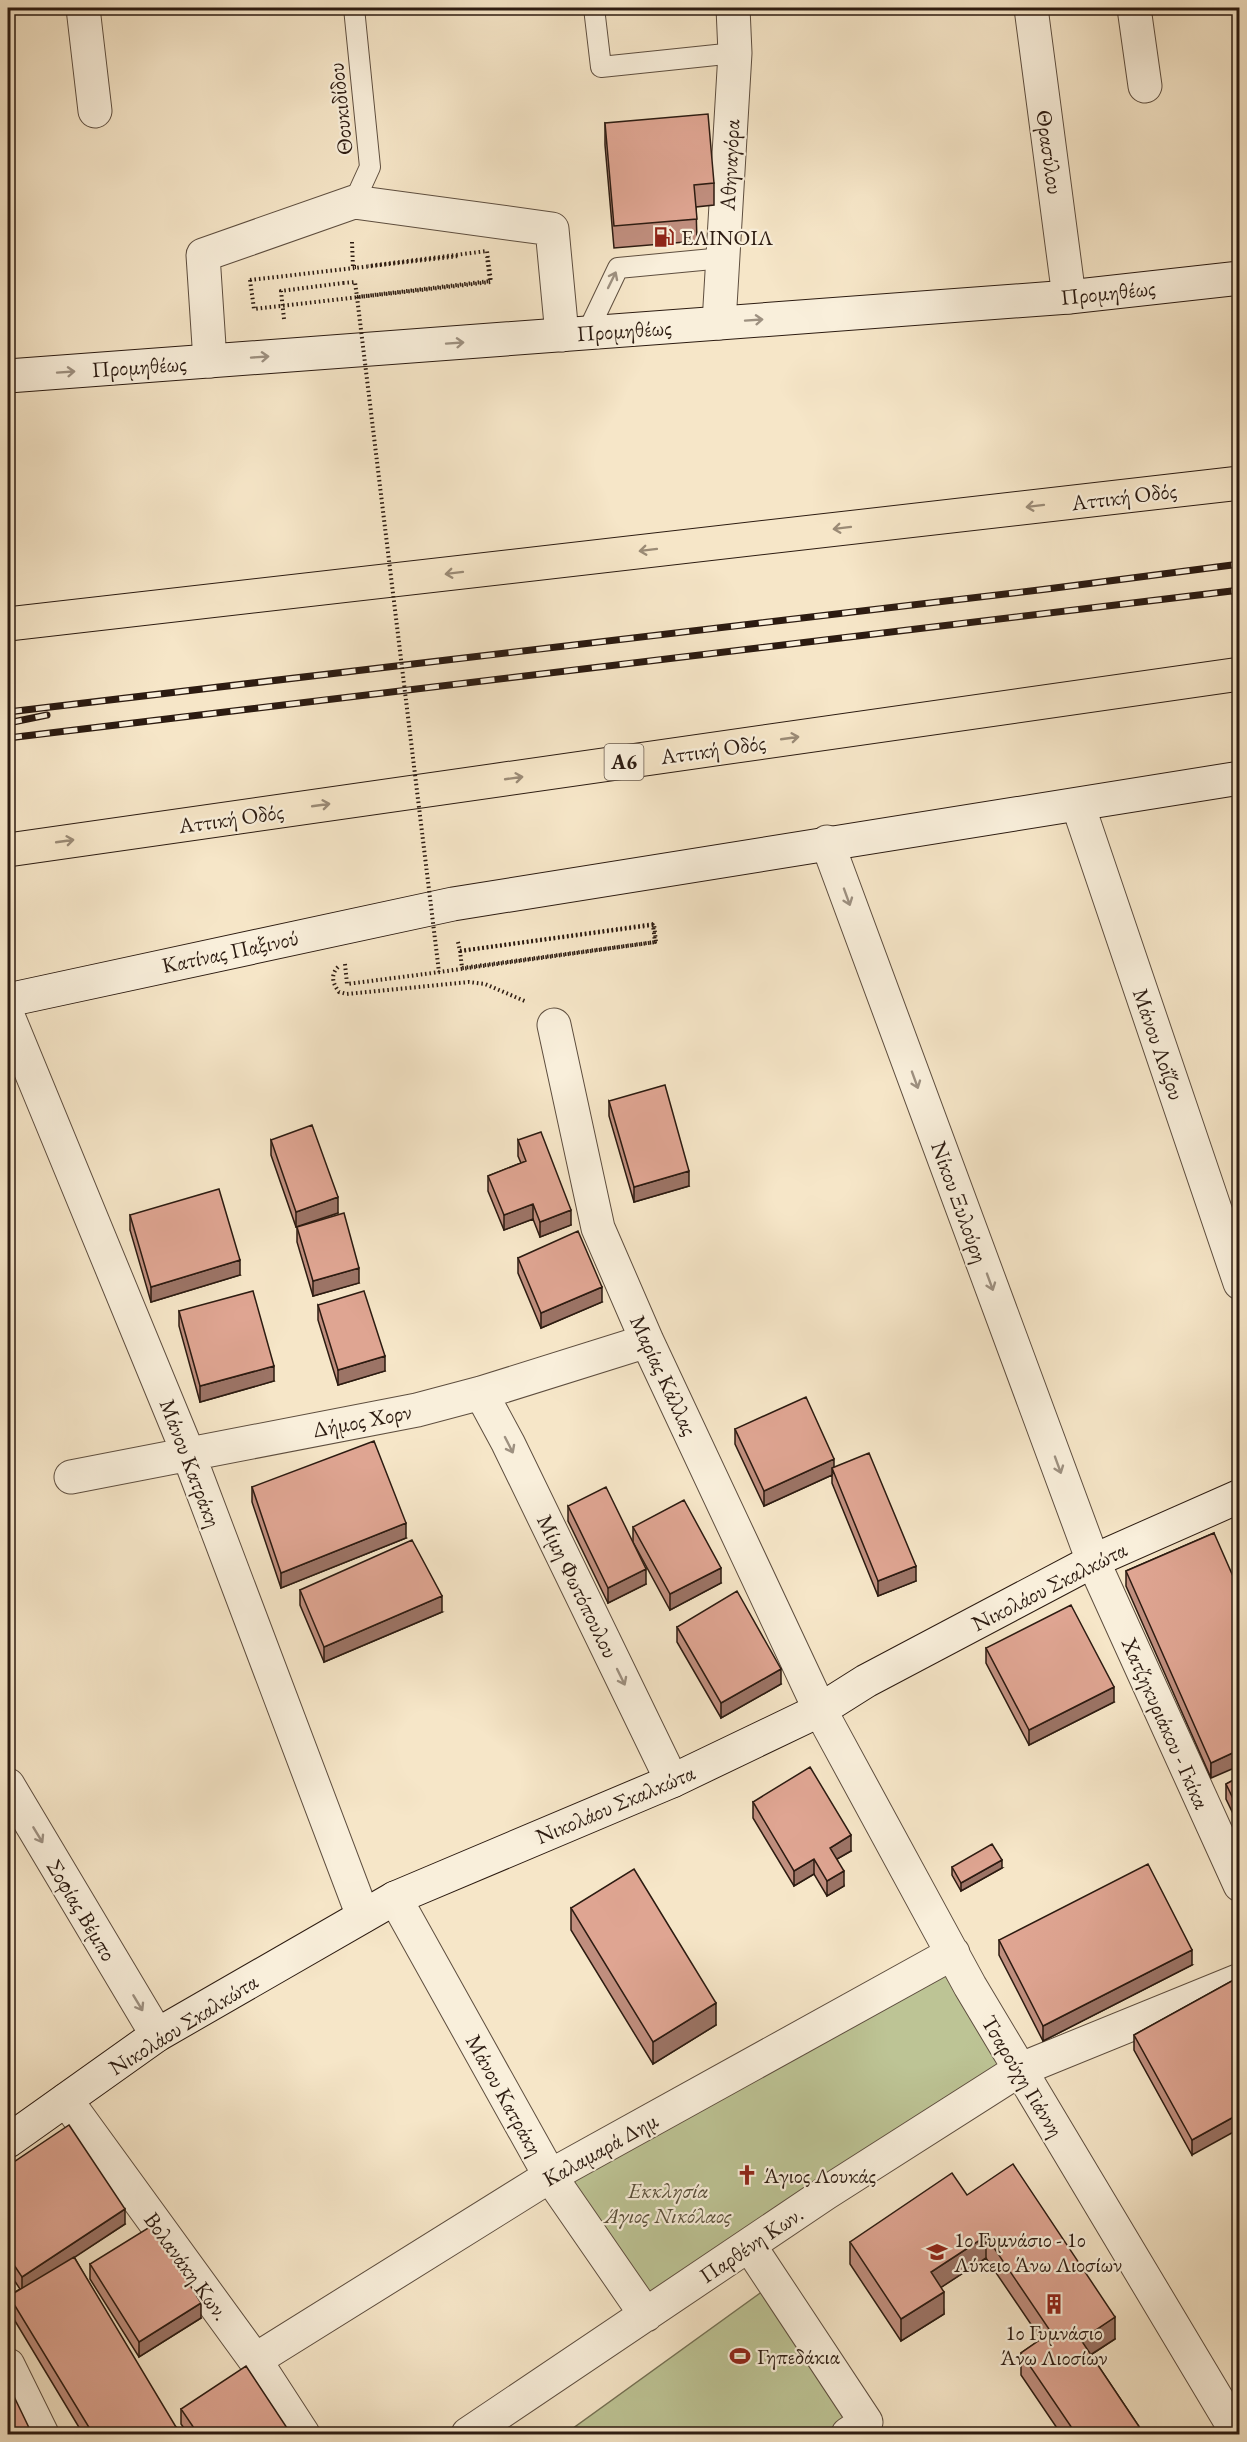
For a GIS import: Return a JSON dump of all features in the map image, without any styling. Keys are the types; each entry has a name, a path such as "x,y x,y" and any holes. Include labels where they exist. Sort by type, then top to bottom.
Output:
{"highway":[{"name":"Αττική Οδός","path":"8,624 1239,483"},
{"name":"Αττική Οδός","path":"8,850 1239,674"}],"street":[{"path":"83,8 95,111"},
{"name":"Αθηναγόρα","path":"719,323 735,53 733,8"},
{"name":"Θρασύλου","path":"1031,8 1069,297"},
{"path":"1134,8 1145,86"},
{"path":"210,361 203,255 354,202 552,229 574,334"},
{"name":"Προμηθέως","path":"8,376 1069,297 1239,278"},
{"name":"Κατίνας Παξινού","path":"8,1000 453,904 827,842 1078,805 1239,778"},
{"name":"Μάνου Λοΐζου","path":"1078,805 1239,1283"},
{"name":"Νίκου Ξυλούρη","path":"827,842 1093,1561"},
{"name":"Μάνου Κατράκη","path":"8,1016 188,1453 363,1916"},
{"name":"Μαρίας Κάλλας","path":"554,1025 598,1228 647,1341 820,1710"},
{"name":"Δήμος Χορν","path":"71,1477 417,1410 481,1393 647,1341"},
{"name":"Μίμη Φωτόπουλου","path":"481,1393 508,1443 672,1781"},
{"name":"Νικολάου Σκαλκώτα","path":"8,2141 157,2035 395,1898 672,1781 820,1710 866,1681 1093,1561 1239,1496"},
{"name":"Χατζηκυριάκου - Γκίκα","path":"1093,1561 1239,1885"},
{"name":"Τσαρούχη Γιάννη","path":"820,1710 1019,2070 1238,2434"},
{"name":"Σοφίας Βέμπο","path":"8,1785 157,2035"},
{"name":"Μάνου Κατράκη","path":"395,1898 550,2176 646,2315"},
{"name":"Καλαμαρά Δημ","path":"255,2360 550,2176 953,1953"},
{"name":"Παρθένη Κων.","path":"468,2434 749,2245 1019,2070 1239,1980"},
{"name":"Βολανάκη Κων.","path":"66,2100 255,2360 303,2434"},
{"path":"749,2245 866,2422 848,2434"},
{"path":"8,2365 42,2434"}],"lane":[{"name":"Θουκιδίδου","path":"354,8 370,167 354,202"},
{"path":"594,8 601,67 735,53"},
{"path":"574,334 618,268 723,258"}],"path":[{"path":"357,297 490,281 486,253 250,280 254,309 491,282 488,251 368,266"},
{"path":"291,289 354,282 439,972"},
{"path":"353,984 656,942 654,924 460,951 462,968 655,942 653,925 469,950"},
{"path":"345,963 336,969 333,978 334,986 339,992 347,994 468,982 485,984 540,1008 549,1015 554,1025"}],"green space":[{"name":"Εκκλησία Άγιος Νικόλαος","path":"953,1953 1019,2070 646,2315 550,2176"},
{"name":"Γηπεδάκια","path":"763,2291 852,2420 832,2434 565,2434"}],"building":[{"path":"708,114 714,183 694,185 697,219 614,226 605,123"},
{"path":"665,1085 689,1171 634,1187 609,1101"},
{"path":"312,1125 338,1197 296,1212 271,1140"},
{"path":"541,1132 571,1210 540,1222 533,1204 504,1215 488,1176 526,1161 518,1140"},
{"path":"219,1189 240,1260 151,1287 130,1215"},
{"path":"344,1213 359,1268 313,1281 297,1227"},
{"path":"578,1231 602,1287 541,1313 518,1258"},
{"path":"253,1291 274,1366 200,1386 179,1311"},
{"path":"364,1291 385,1356 338,1370 318,1305"},
{"path":"806,1397 834,1459 764,1491 735,1429"},
{"path":"374,1441 406,1523 281,1573 252,1487"},
{"path":"869,1453 916,1566 878,1581 832,1468"},
{"path":"606,1487 646,1569 608,1588 568,1506"},
{"path":"684,1500 721,1568 670,1594 633,1527"},
{"path":"1214,1533 1239,1590 1239,1750 1211,1763 1126,1571"},
{"path":"412,1540 442,1596 324,1647 300,1590"},
{"path":"737,1591 781,1669 721,1703 677,1627"},
{"path":"1071,1605 1114,1687 1029,1730 986,1648"},
{"path":"810,1767 851,1835 830,1848 844,1871 827,1881 814,1859 794,1871 753,1802"},
{"path":"1239,1777 1239,1811 1226,1784"},
{"path":"992,1844 1002,1860 961,1883 952,1867"},
{"path":"1148,1864 1192,1950 1043,2026 999,1940"},
{"path":"634,1869 716,2003 653,2042 571,1908"},
{"path":"1239,1977 1239,2114 1192,2140 1134,2035"},
{"path":"69,2125 125,2209 22,2277 8,2256 8,2166"},
{"name":"1ο Γυμνάσιο Άνω Λιοσίων","path":"1013,2164 1115,2317 1081,2340 1144,2434 1076,2434 1021,2353 1051,2332 986,2236 931,2272 944,2292 901,2319 850,2242 952,2173 967,2195"},
{"path":"153,2225 201,2303 139,2342 90,2264"},
{"path":"74,2257 176,2427 164,2434 93,2434 9,2296"},
{"path":"246,2366 291,2434 198,2434 181,2409"},
{"path":"8,2384 32,2434 8,2434"}],"railway":[{"path":"8,712 1047,589 1240,564"},
{"path":"8,738 1240,590"},
{"path":"8,723 47,715"}],"place":[{"name":"ΕΛΙΝΟΙΛ","path":"664,237"},
{"name":"Άγιος Λουκάς","path":"747,2175"},
{"name":"1ο Γυμνάσιο - 1ο Λύκειο Άνω Λιοσίων","path":"937,2252"},
{"name":"1ο Γυμνάσιο Άνω Λιοσίων","path":"1054,2304"},
{"name":"Γηπεδάκια","path":"740,2356"}]}
